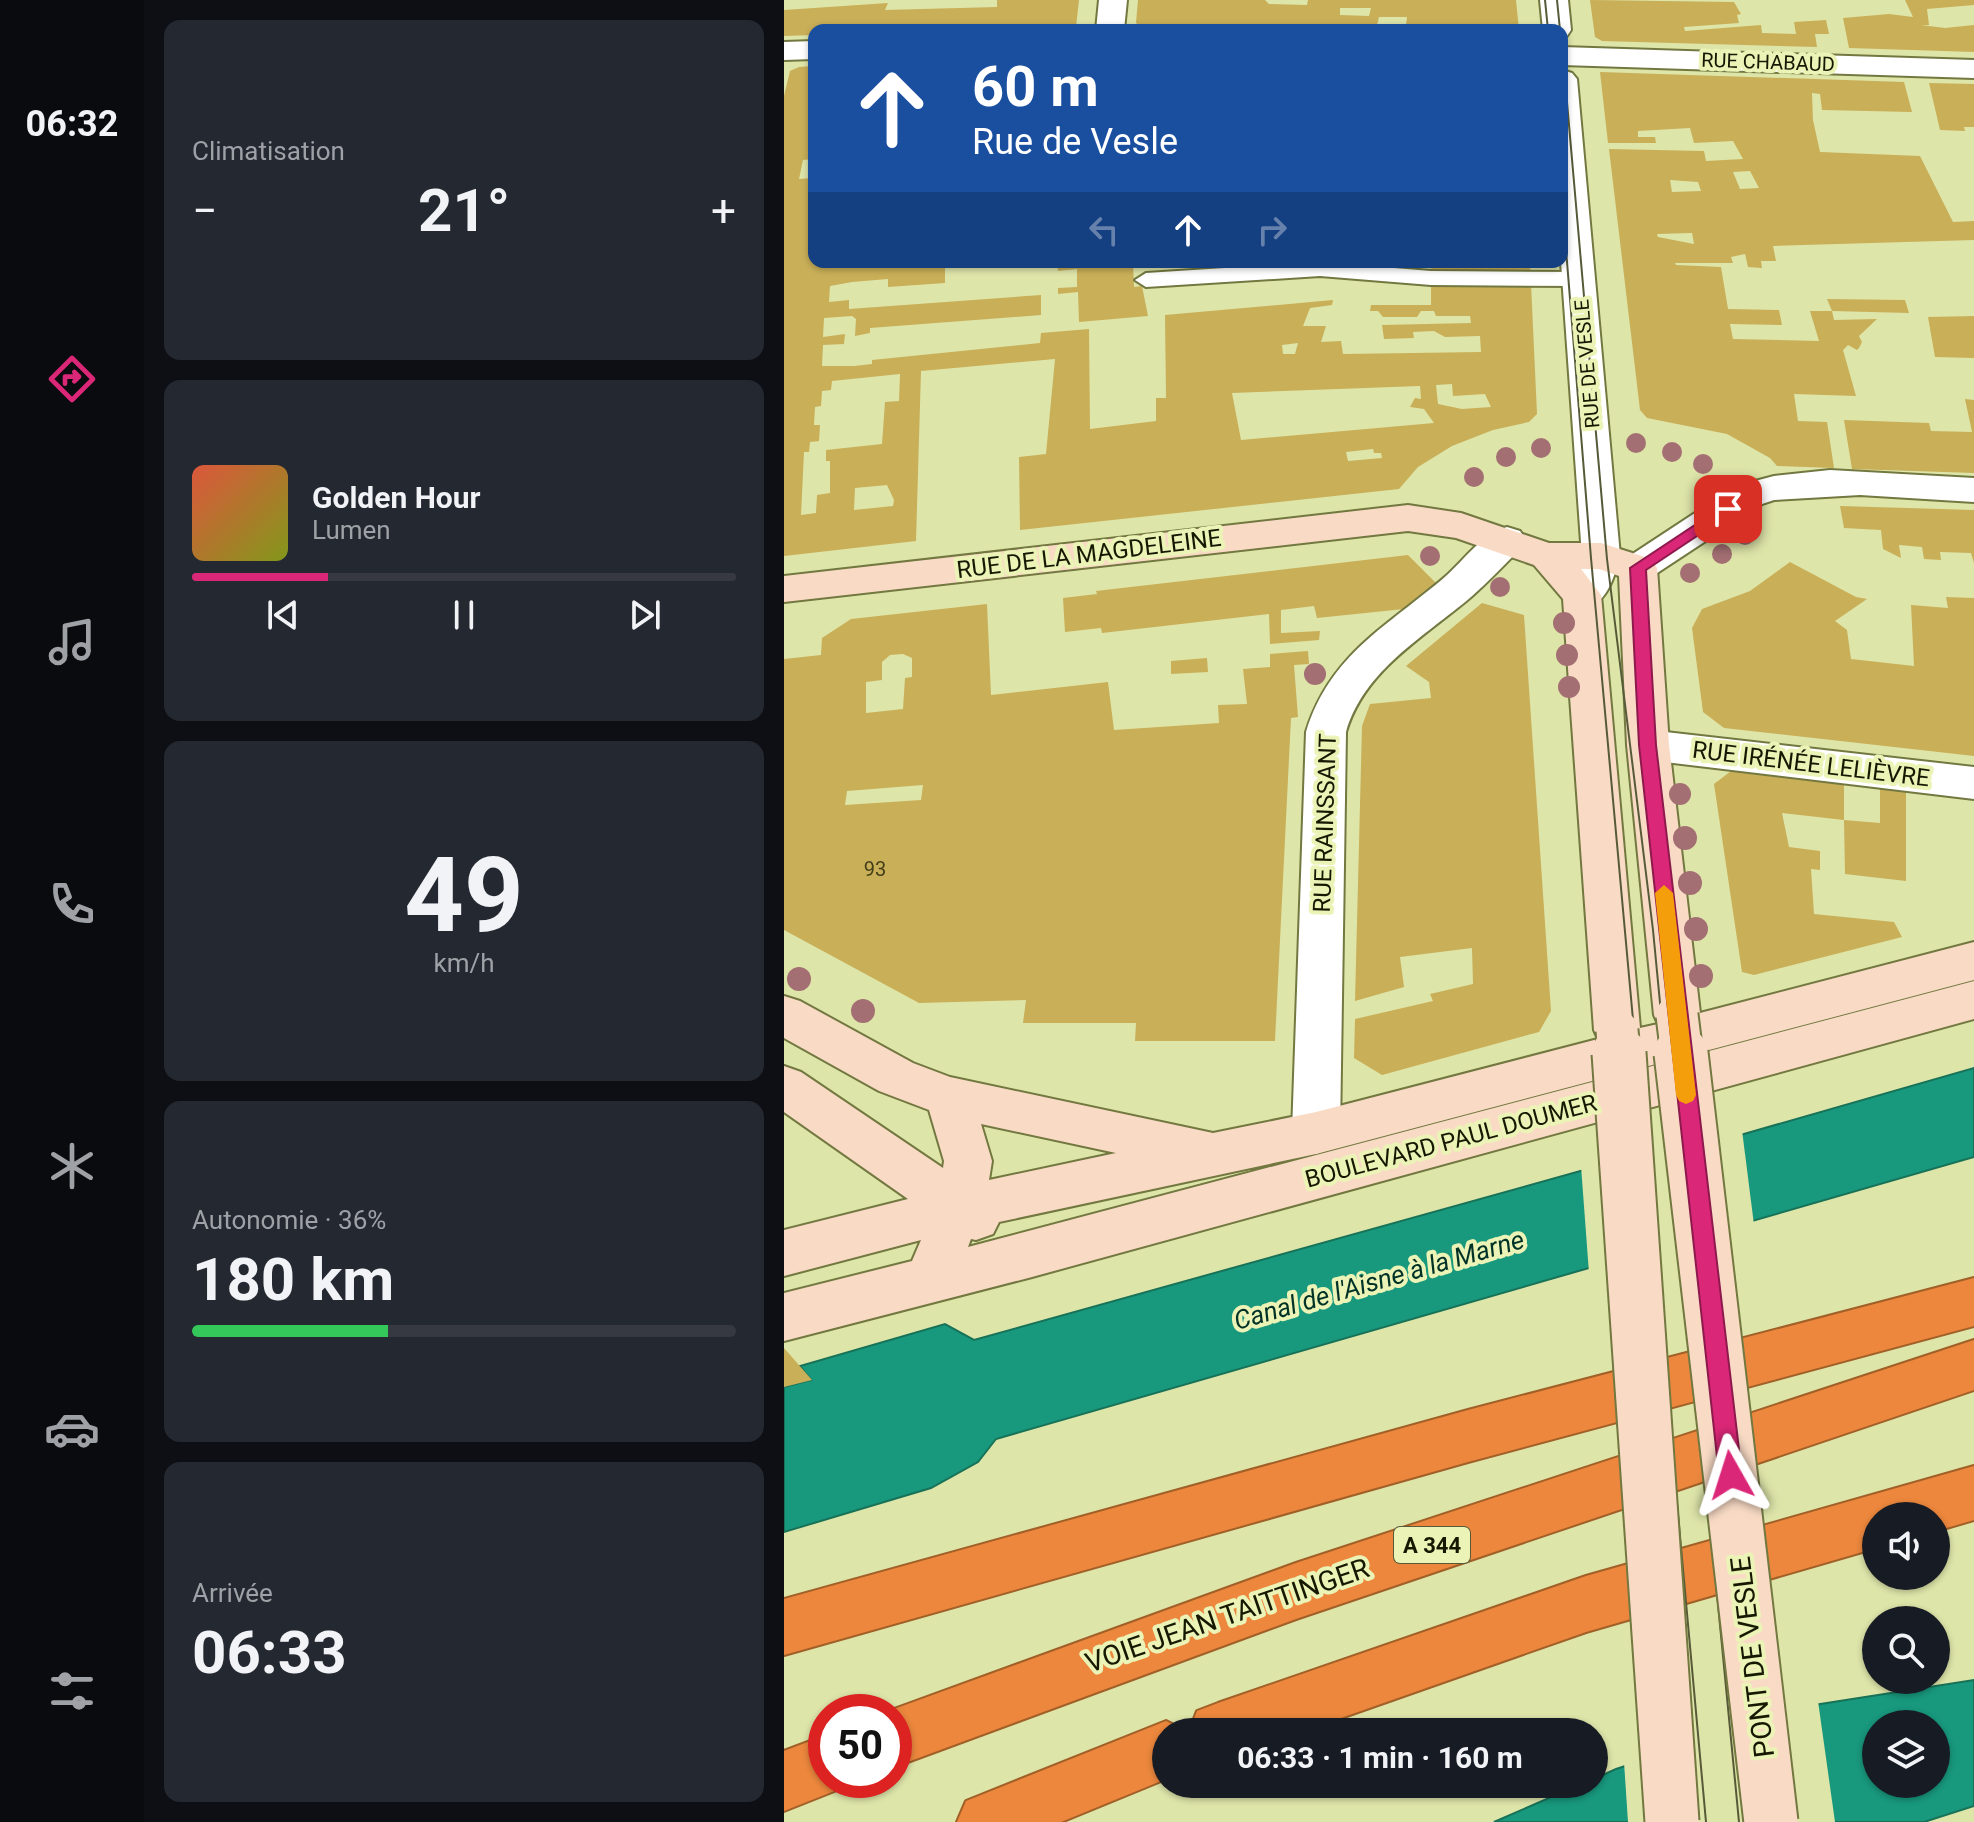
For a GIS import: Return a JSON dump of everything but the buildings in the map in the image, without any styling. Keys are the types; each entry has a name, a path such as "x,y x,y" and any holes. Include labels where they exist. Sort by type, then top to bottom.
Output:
{"highway":[{"path":"784,1627 1468,1436 1974,1302"},
{"name":"VOIE JEAN TAITTINGER","path":"912,1731 1092,1661 1575,1496 1974,1365"},
{"path":"1943,1502 1974,1493"},
{"path":"1258,1718 1586,1604 1862,1525"},
{"path":"987,1822 1152,1756"},
{"path":"784,1781 808,1772"}],"main road":[{"name":"RUE DE LA MAGDELEINE","path":"784,589 1394,520 1441,521 1507,540 1547,556"},
{"path":"1547,556 1601,556 1638,568 1648,745"},
{"path":"1547,556 1582,595 1617,1030 1672,1822"},
{"name":"PONT DE VESLE","path":"1648,745 1771,1822"},
{"name":"BOULEVARD PAUL DOUMER","path":"784,1253 960,1208 1316,1133 1974,961"},
{"name":"BOULEVARD PAUL DOUMER","path":"784,1317 1032,1254 1974,1000"},
{"path":"784,1015 896,1077 949,1097 1218,1153"},
{"path":"784,1086 1032,1254"},
{"path":"928,1281 960,1208 968,1161 949,1097"}],"street":[{"path":"1111,24 1113,0"},
{"path":"1554,0 1556,24"},
{"path":"784,51 808,50"},
{"name":"RUE CHABAUD","path":"1568,56 1974,69"},
{"name":"RUE DE VESLE","path":"1568,218 1579,279 1601,556 1594,581 1582,595"},
{"path":"1638,568 1749,495 1770,487 1823,484 1974,490"},
{"name":"RUE RAINSSANT","path":"1316,1133 1326,732 1335,702 1369,659 1460,585 1507,540"},
{"name":"RUE IRÉNÉE LELIÈVRE","path":"1648,745 1974,783"}],"lane":[{"path":"1146,280 1320,269 1431,278 1579,279"}],"water":[{"name":"Canal de l'Aisne à la Marne","path":"1974,1068 1974,1157 996,1439 978,1462 931,1488 784,1532 784,1387 811,1380 800,1366 945,1324 974,1340 1584,1170 1737,1136"},
{"path":"1974,1680 1974,1806 1924,1822 1494,1822 1549,1798 1608,1798 1608,1773 1814,1705 1884,1694 1950,1694 1950,1684"}],"pier":[{"path":"1742,1130 1754,1225 1589,1273 1581,1166"},
{"path":"1818,1701 1835,1822 1628,1822 1624,1762"}],"tram line":[{"path":"1545,0 1547,24"},
{"path":"1557,0 1559,24"},
{"path":"1568,114 1607,559 1653,930 1739,1822"},
{"path":"1568,268 1706,1822"}],"slow traffic":[{"path":"1664,893 1686,1095"}],"route":[{"path":"1728,509 1638,568 1648,745 1731,1475"}]}
